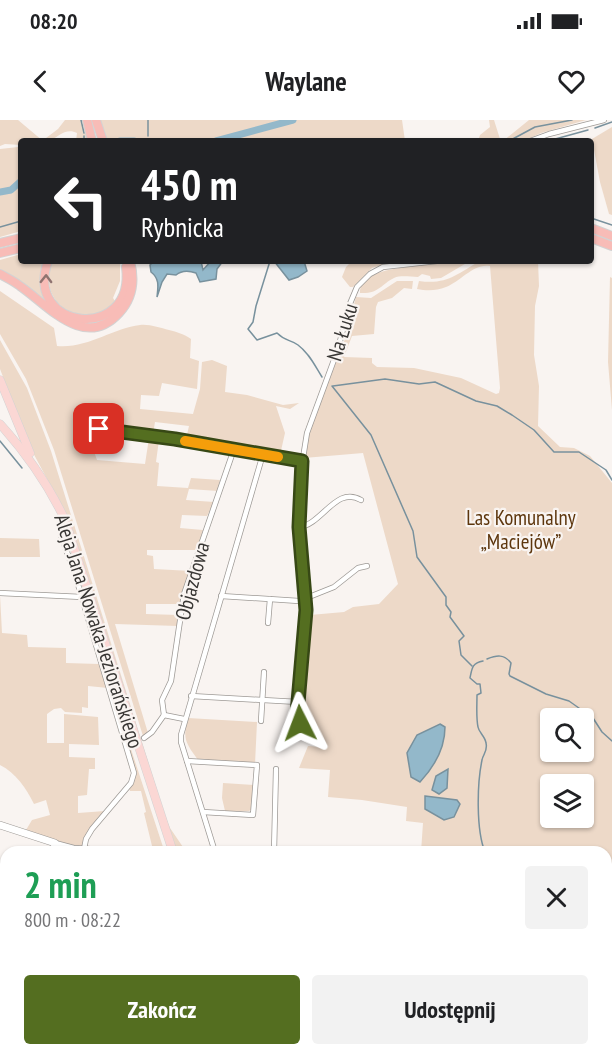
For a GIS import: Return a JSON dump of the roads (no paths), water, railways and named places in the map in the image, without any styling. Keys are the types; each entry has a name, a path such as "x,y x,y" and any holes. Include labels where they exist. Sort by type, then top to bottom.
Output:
{"highway":[{"path":"87,120 94,138"},
{"path":"95,120 95,138"},
{"path":"594,229 612,236"},
{"path":"0,243 18,238"},
{"path":"594,239 612,246"},
{"path":"0,253 18,249"},
{"path":"47,264 44,284 52,304 69,317 89,320 105,315 118,304 126,285 125,264"},
{"path":"0,274 21,286 65,321 88,327 108,322 124,308 133,284 130,264"}],"main road":[{"path":"0,380 22,437 42,476"},
{"name":"Aleja Jana Nowaka-Jeziorańskiego","path":"0,424 42,476 58,504 73,540 167,846"},
{"name":"Aleja Jana Nowaka-Jeziorańskiego","path":"0,430 30,466 47,492 61,522 169,846"}],"street":[{"path":"538,138 604,120"},
{"name":"Na Łuku","path":"300,723 297,717 306,598 299,527 302,461 307,433 338,350 349,306 357,287 370,274 383,267 410,264"},
{"path":"83,427 175,439 302,461"},
{"name":"Objazdowa","path":"165,715 162,700 171,681 185,590 234,449"},
{"path":"213,846 181,738 184,719 263,454"},
{"path":"299,527 308,525 343,497 354,496 361,500"},
{"path":"61,536 82,597 133,768 133,780 92,829 85,846"},
{"path":"222,596 296,601 339,585 358,568 367,566"},
{"path":"0,593 82,597"},
{"path":"268,623 270,599"},
{"path":"261,721 264,672"},
{"path":"191,696 298,702"},
{"path":"144,738 153,732 165,715 184,719"},
{"path":"187,761 257,765 253,815 203,812"},
{"path":"274,846 276,769"},
{"path":"0,825 63,846"}],"water":[{"path":"202,264 203,270 208,264 221,264 217,269 216,279 200,282 196,273 189,271 176,275 167,274 157,297 157,280 151,272 150,265"},
{"path":"276,264 305,264 307,271 289,280"},
{"path":"440,724 445,727 441,750 434,764 420,782 411,777 407,753 417,735"},
{"path":"448,769 447,788 439,794 432,790 436,776"},
{"path":"425,796 457,800 460,804 454,817 444,820 425,809"}],"waterway":[{"path":"81,120 84,133"},
{"path":"148,120 148,136"},
{"path":"227,138 293,120"},
{"path":"515,138 535,127 572,120"},
{"path":"595,128 612,122"},
{"path":"559,138 588,130"},
{"path":"0,192 11,190 18,184"},
{"path":"594,219 612,225"},
{"path":"0,227 18,222"},
{"path":"269,264 253,322 248,329 257,340 277,333 295,343 309,356 322,377"},
{"path":"333,386 385,379 419,384 435,382 476,401 497,406 534,430 554,452 579,452 606,470 612,480"},
{"path":"332,386 371,435 413,531 417,557 446,597 446,605 451,612 450,617 464,636 459,641 461,655 472,666"},
{"path":"0,441 22,468"},
{"path":"487,659 497,656 506,658 511,663 510,676 546,694 569,701 593,718 602,732 612,741"},
{"path":"483,661 473,666 470,678 480,684 481,693 477,695 477,723 486,746 480,770 478,794 483,846"}],"park label":[{"name":"Las Komunalny „Maciejów”","path":"521,529"}]}
